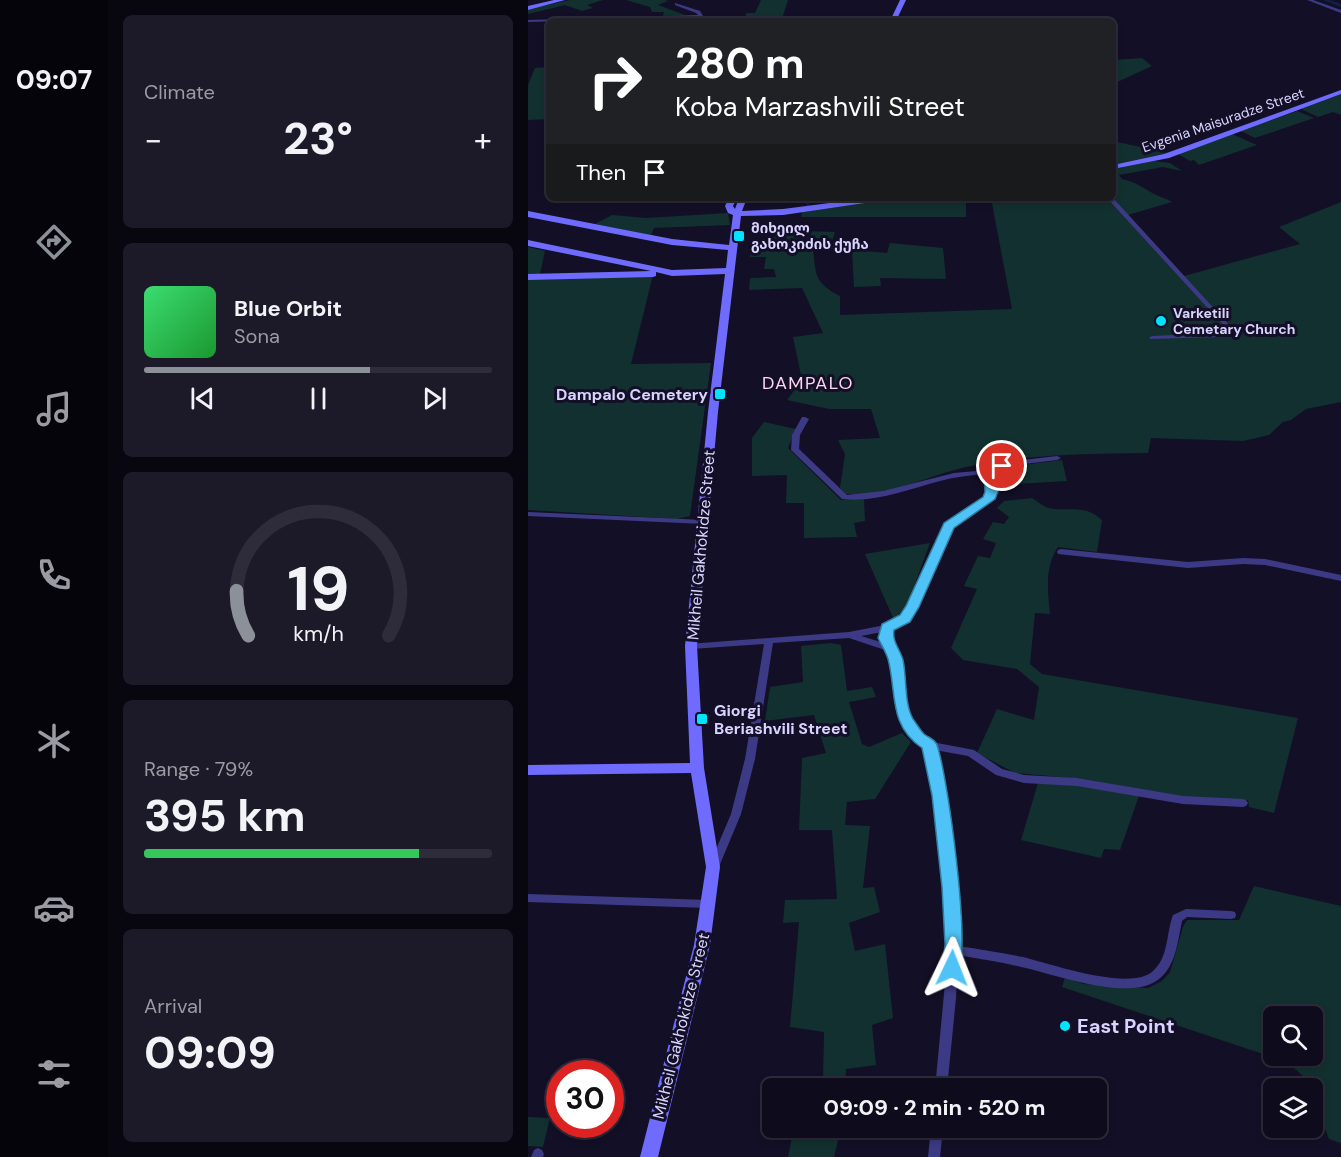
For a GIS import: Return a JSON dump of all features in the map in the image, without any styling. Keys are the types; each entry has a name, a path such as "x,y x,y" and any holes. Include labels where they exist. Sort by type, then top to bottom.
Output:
{"main road":[{"path":"533,4 562,0"},
{"path":"894,18 903,0"},
{"name":"Evgenia Maisuradze Street","path":"1116,166 1166,156 1341,92"},
{"name":"Mikheil Gakhokidze Street","path":"732,201 730,208 737,214"},
{"name":"Mikheil Gakhokidze Street","path":"649,1157 702,945 713,867 697,768 691,646 713,412 737,214 741,201"},
{"path":"737,214 783,212 864,201"},
{"path":"528,214 672,242 734,248"},
{"path":"528,243 672,273"},
{"path":"619,274 633,271 634,268 630,264"},
{"path":"528,277 730,270"},
{"path":"528,770 697,768"}],"street":[{"path":"641,18 701,16 698,12 677,4 688,0"},
{"path":"1309,0 1341,12"},
{"path":"528,21 546,21"},
{"path":"1113,201 1229,328 1228,333 1218,335 1152,338"},
{"path":"805,419 796,435 795,450 845,496 885,493 967,471 990,472 1005,464 1057,458"},
{"path":"691,646 849,635 887,628 905,618 949,526 988,499 992,492 990,472"},
{"path":"528,514 704,522"},
{"path":"1061,552 1188,566 1243,561 1265,562 1341,578"},
{"path":"887,628 885,638 895,658 904,716 917,737 929,745 971,753 999,772 1023,779 1077,782 1183,800 1243,803"},
{"path":"849,635 889,648"},
{"path":"713,867 736,814 750,759 769,640"},
{"path":"929,745 942,818 950,887 953,950 942,1078"},
{"path":"528,898 708,904"},
{"path":"953,950 1033,964 1081,979 1134,983 1152,979 1161,970 1167,959 1177,918 1186,913 1230,915"},
{"path":"934,1157 936,1138"}],"green space":[{"path":"570,0 603,0 587,5 593,8 582,11 565,5 528,14 528,9"},
{"path":"626,0 665,0 668,1 658,5 685,15 663,16 664,12 652,12 650,7"},
{"path":"761,0 788,0 783,16 746,18 746,13 755,13"},
{"path":"1142,58 1152,66 1116,83 1116,60"},
{"path":"546,67 546,119 528,120 528,85 535,68"},
{"path":"1341,94 1341,115 1333,112 1318,117 1301,109"},
{"path":"1297,111 1314,118 1255,138 1241,131"},
{"path":"1232,134 1257,145 1199,165 1194,160 1190,161 1178,154"},
{"path":"1116,142 1167,153 1116,164"},
{"path":"1154,161 1170,163 1182,171 1163,167 1119,175 1122,179 1172,202 1128,215 1184,276 1300,244 1279,227 1341,202 1341,402 1306,409 1291,420 1283,422 1269,435 1243,441 1151,438 1148,453 1011,459 966,467 893,489 846,494 840,488 845,454 838,440 880,438 871,409 829,409 787,400 802,380 793,337 823,333 802,288 749,290 750,278 776,277 774,269 764,269 766,257 750,257 752,247 771,246 777,230 835,232 830,247 813,248 818,277 825,287 840,296 840,315 1012,309 992,201 1116,201 1116,168"},
{"path":"881,201 966,201 966,217 801,217 802,212"},
{"path":"728,213 730,225 654,228 651,235 595,224 612,215 646,218"},
{"path":"890,243 943,248 946,279 880,278 881,286 854,287 852,250 887,253"},
{"path":"528,247 545,251 540,274 528,274"},
{"path":"653,275 631,364 711,363 690,516 677,519 528,510 528,279"},
{"path":"764,422 796,429 788,448 841,500 864,499 865,521 854,523 857,537 804,538 804,503 786,503 787,475 752,476 752,438"},
{"path":"1062,460 1067,481 999,485 998,472 1006,467"},
{"path":"1032,498 1048,508 1083,510 1102,520 1097,552 1058,547 1054,555 1048,580 1050,614 1035,613 1030,664 1042,674 1298,718 1274,813 1249,807 1248,800 1181,797 1083,779 1015,773 977,753 997,709 1034,720 1039,687 1017,669 963,660 951,648 977,589 964,586 978,556 990,558 996,543 983,539 993,522 1004,524 1009,517 997,508 1004,501"},
{"path":"930,543 908,603 894,620 865,554"},
{"path":"831,643 841,645 847,691 872,687 876,697 849,702 862,744 869,747 902,733 911,742 875,799 847,802 845,825 870,826 863,888 874,887 880,912 849,923 855,951 885,944 893,1018 872,1025 876,1065 846,1069 846,1078 823,1078 824,1032 790,1027 799,922 783,923 785,900 837,899 832,830 799,830 802,758 826,753 814,715 765,721 770,687 803,682 801,646"},
{"path":"1038,783 1075,784 1139,796 1120,850 1104,849 1101,858 1021,840"},
{"path":"1254,886 1341,906 1341,1143 1329,1139 1323,1123 1323,1078 1305,1078 1292,1066 1323,1066 1323,1006 1263,1006 1263,1054 1062,987 1065,977 1083,984 1148,988 1162,981 1170,972 1187,920 1239,920"},
{"path":"528,1117 546,1118 543,1147 528,1146"},
{"path":"792,1138 839,1138 834,1157 788,1157"}],"waterway":[{"path":"1325,0 1341,6"},
{"path":"807,201 809,208"}],"place":[{"name":"მიხეილ გახოკიძის ქუჩა","path":"739,236"},
{"name":"Varketili Cemetary Church","path":"1161,321"},
{"name":"Dampalo Cemetery","path":"720,394"},
{"name":"Giorgi Beriashvili Street","path":"702,719"},
{"name":"East Point","path":"1065,1026"}],"district":[{"name":"DAMPALO","path":"808,383"}],"route":[{"path":"952,968 950,887 940,795 929,745 917,737 904,716 895,658 885,638 887,628 905,618 912,607 949,526 988,499 992,492 990,472 1002,466"}]}
